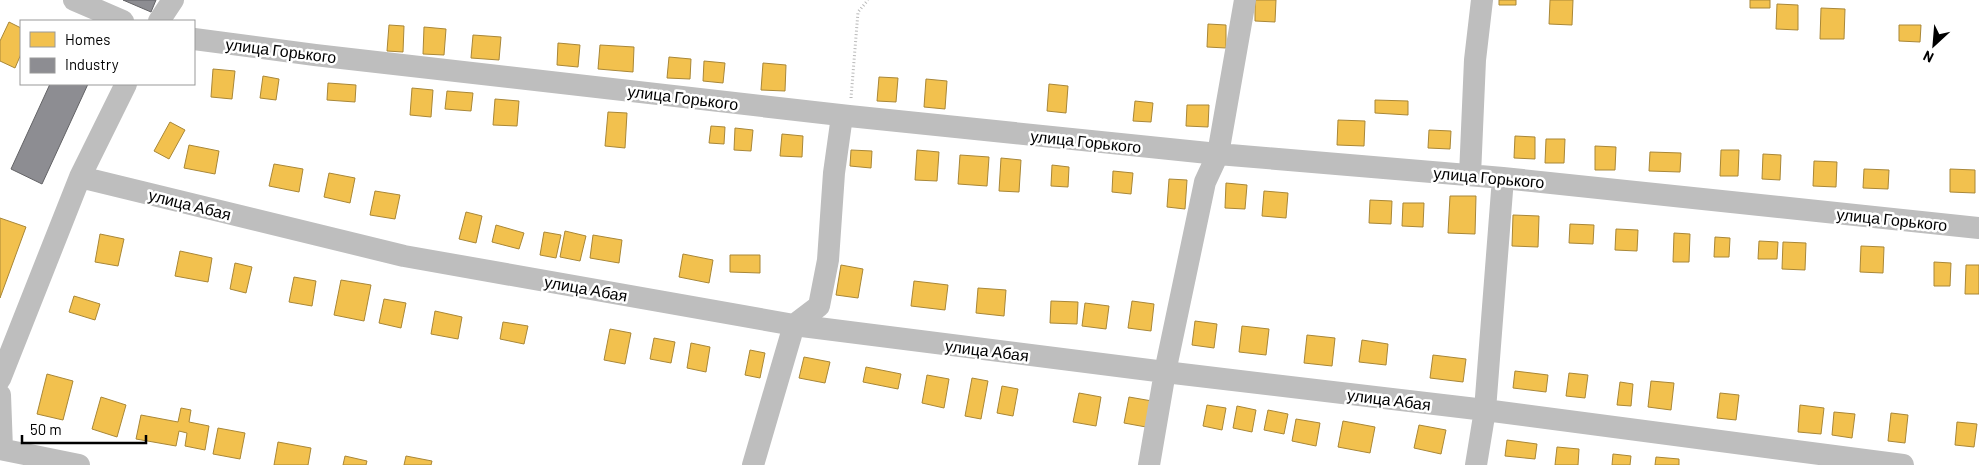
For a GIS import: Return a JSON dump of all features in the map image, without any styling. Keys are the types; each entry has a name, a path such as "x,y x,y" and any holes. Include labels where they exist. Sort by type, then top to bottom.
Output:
{"street":[{"path":"74,0 121,20"},
{"path":"159,20 173,0"},
{"path":"1149,465 1165,372 1205,182 1218,154 1245,0"},
{"path":"1470,175 1475,60 1482,0"},
{"name":"улица Горького","path":"195,39 316,55 846,116 1218,154 1503,178 1979,228"},
{"path":"0,379 80,177 126,85"},
{"path":"754,465 794,325 819,306 828,260 834,173 846,116"},
{"name":"улица Абая","path":"80,177 404,256 794,325 1485,410 1903,465"},
{"path":"1476,465 1485,410 1503,178"},
{"path":"0,395 1,449 79,465"}],"path":[{"path":"846,116 858,12 868,0"}],"building: Homes":[{"path":"1255,0 1276,0 1275,22 1255,21"},
{"path":"1499,0 1516,0 1516,5 1499,5"},
{"path":"1550,0 1573,0 1572,25 1549,24"},
{"path":"1750,0 1770,0 1770,8 1750,8"},
{"path":"1777,4 1798,5 1798,30 1776,29"},
{"path":"1821,8 1845,9 1844,39 1820,39"},
{"path":"9,22 20,28 20,56 15,68 0,61 0,41"},
{"path":"1208,24 1226,25 1226,48 1207,47"},
{"path":"389,25 404,26 403,52 387,51"},
{"path":"1899,25 1921,25 1920,42 1899,41"},
{"path":"424,27 446,29 444,55 423,54"},
{"path":"473,35 501,37 499,60 471,58"},
{"path":"558,43 580,45 578,67 557,65"},
{"path":"600,45 634,47 633,72 598,69"},
{"path":"669,57 691,59 690,79 667,78"},
{"path":"704,61 725,63 723,83 703,81"},
{"path":"763,63 786,65 785,91 761,90"},
{"path":"213,69 235,71 232,99 211,97"},
{"path":"263,76 279,79 276,100 260,98"},
{"path":"879,77 898,78 896,102 877,101"},
{"path":"926,79 947,81 945,109 924,107"},
{"path":"328,83 356,85 355,102 327,100"},
{"path":"1049,84 1068,86 1066,113 1047,111"},
{"path":"412,88 433,90 431,117 410,115"},
{"path":"447,91 473,93 471,111 445,109"},
{"path":"495,99 519,101 517,126 493,125"},
{"path":"1375,100 1408,101 1408,115 1375,113"},
{"path":"1135,101 1153,103 1151,122 1133,121"},
{"path":"1187,105 1209,105 1208,127 1186,126"},
{"path":"608,112 627,113 625,148 605,146"},
{"path":"1338,120 1365,121 1364,146 1337,145"},
{"path":"170,122 185,130 169,159 154,151"},
{"path":"711,126 725,127 724,144 709,143"},
{"path":"735,128 753,130 751,151 734,150"},
{"path":"1429,130 1451,131 1450,149 1428,148"},
{"path":"782,134 803,136 802,157 780,156"},
{"path":"1515,136 1535,137 1535,159 1514,158"},
{"path":"1546,139 1565,139 1564,163 1545,163"},
{"path":"189,145 219,151 215,174 184,168"},
{"path":"1595,146 1616,147 1615,170 1595,170"},
{"path":"851,150 872,151 871,168 850,166"},
{"path":"917,150 939,152 937,181 915,180"},
{"path":"1721,150 1739,150 1738,176 1720,176"},
{"path":"1650,152 1681,153 1680,172 1649,171"},
{"path":"1763,154 1781,155 1780,180 1762,179"},
{"path":"960,155 989,157 987,186 958,184"},
{"path":"1001,158 1021,160 1019,192 999,191"},
{"path":"1814,161 1837,162 1836,187 1813,186"},
{"path":"274,164 303,169 299,192 269,186"},
{"path":"1052,165 1069,167 1068,187 1051,186"},
{"path":"1864,169 1889,170 1888,189 1863,188"},
{"path":"1950,169 1975,170 1975,193 1950,192"},
{"path":"1113,171 1133,173 1131,194 1112,192"},
{"path":"329,173 355,178 350,203 324,197"},
{"path":"1169,179 1187,180 1185,209 1167,207"},
{"path":"1226,183 1247,185 1245,209 1225,208"},
{"path":"375,191 400,195 395,219 370,215"},
{"path":"1264,191 1288,193 1286,218 1262,216"},
{"path":"1450,196 1476,196 1475,234 1448,233"},
{"path":"1370,200 1392,201 1391,224 1369,223"},
{"path":"1403,203 1424,203 1423,227 1402,226"},
{"path":"466,212 482,216 476,243 459,239"},
{"path":"1513,215 1539,216 1538,247 1512,246"},
{"path":"0,218 26,227 0,298"},
{"path":"1570,224 1594,225 1593,244 1569,243"},
{"path":"496,225 524,233 519,249 492,242"},
{"path":"1616,229 1638,230 1637,251 1615,250"},
{"path":"565,231 586,236 580,261 560,257"},
{"path":"544,232 561,235 556,258 540,255"},
{"path":"1674,233 1690,234 1689,262 1673,262"},
{"path":"100,234 124,239 118,266 95,262"},
{"path":"593,235 622,240 619,263 590,258"},
{"path":"1715,237 1730,238 1729,257 1714,257"},
{"path":"1759,241 1778,242 1777,259 1758,259"},
{"path":"1783,242 1806,243 1805,270 1782,269"},
{"path":"1861,246 1884,247 1883,273 1860,272"},
{"path":"180,251 212,258 208,282 175,276"},
{"path":"683,254 713,260 709,283 679,277"},
{"path":"730,255 760,255 760,273 730,272"},
{"path":"1934,262 1951,263 1950,286 1934,286"},
{"path":"235,263 252,267 246,293 230,289"},
{"path":"841,265 863,269 858,298 836,295"},
{"path":"1966,265 1979,265 1979,294 1965,294"},
{"path":"294,277 316,281 312,306 289,302"},
{"path":"341,280 371,285 364,321 334,315"},
{"path":"914,281 948,285 945,310 911,306"},
{"path":"978,288 1006,290 1004,316 976,313"},
{"path":"74,296 100,304 95,320 69,312"},
{"path":"384,299 406,303 401,328 379,323"},
{"path":"1051,301 1078,302 1077,324 1050,323"},
{"path":"1132,301 1154,304 1151,331 1128,328"},
{"path":"1085,303 1109,306 1106,329 1082,326"},
{"path":"435,311 462,317 458,339 431,334"},
{"path":"1195,321 1217,324 1214,348 1192,345"},
{"path":"503,322 528,326 524,344 500,339"},
{"path":"1242,326 1269,329 1266,355 1239,352"},
{"path":"610,329 631,333 625,364 604,360"},
{"path":"1307,335 1335,338 1332,366 1304,363"},
{"path":"654,338 675,342 671,363 650,359"},
{"path":"1362,340 1388,344 1386,365 1359,362"},
{"path":"691,343 710,347 706,372 687,368"},
{"path":"750,350 765,353 760,378 745,375"},
{"path":"1433,355 1466,359 1463,382 1430,378"},
{"path":"804,357 830,362 825,383 799,378"},
{"path":"866,367 901,374 898,389 863,382"},
{"path":"1515,371 1548,375 1546,392 1513,388"},
{"path":"1569,373 1588,375 1585,398 1566,396"},
{"path":"47,374 73,381 63,420 37,414"},
{"path":"927,375 949,379 944,408 922,403"},
{"path":"972,378 988,381 981,419 965,416"},
{"path":"1651,381 1674,383 1671,410 1648,407"},
{"path":"1620,382 1633,384 1631,406 1617,405"},
{"path":"1002,386 1018,389 1013,416 997,413"},
{"path":"1079,393 1101,397 1096,426 1073,422"},
{"path":"1720,393 1739,395 1736,420 1717,418"},
{"path":"101,397 126,405 117,437 92,429"},
{"path":"1129,397 1152,401 1146,427 1124,423"},
{"path":"1207,405 1226,408 1222,430 1203,426"},
{"path":"1800,405 1824,408 1821,434 1798,432"},
{"path":"1237,406 1256,410 1252,432 1233,428"},
{"path":"181,408 191,410 189,422 209,426 205,450 185,446 187,433 179,431 176,446 136,439 141,415 178,422"},
{"path":"1268,410 1288,414 1284,434 1264,430"},
{"path":"1834,412 1855,414 1852,438 1832,435"},
{"path":"1891,413 1908,415 1905,443 1888,441"},
{"path":"1296,419 1320,423 1316,446 1292,441"},
{"path":"1343,421 1375,427 1370,453 1338,447"},
{"path":"1957,422 1977,424 1974,447 1955,445"},
{"path":"1419,425 1446,430 1441,454 1414,448"},
{"path":"218,428 245,433 240,459 213,454"},
{"path":"1507,440 1537,444 1535,459 1505,456"},
{"path":"278,442 311,448 308,465 274,465"},
{"path":"1557,447 1579,449 1578,465 1555,465"},
{"path":"1613,454 1631,456 1630,465 1612,465"},
{"path":"345,456 367,461 366,465 343,465"},
{"path":"406,456 432,461 431,465 404,465"},
{"path":"1656,457 1679,459 1679,465 1655,465"}],"building: Industry":[{"path":"123,0 156,0 151,12"},
{"path":"50,85 88,85 42,184 11,169"}]}
